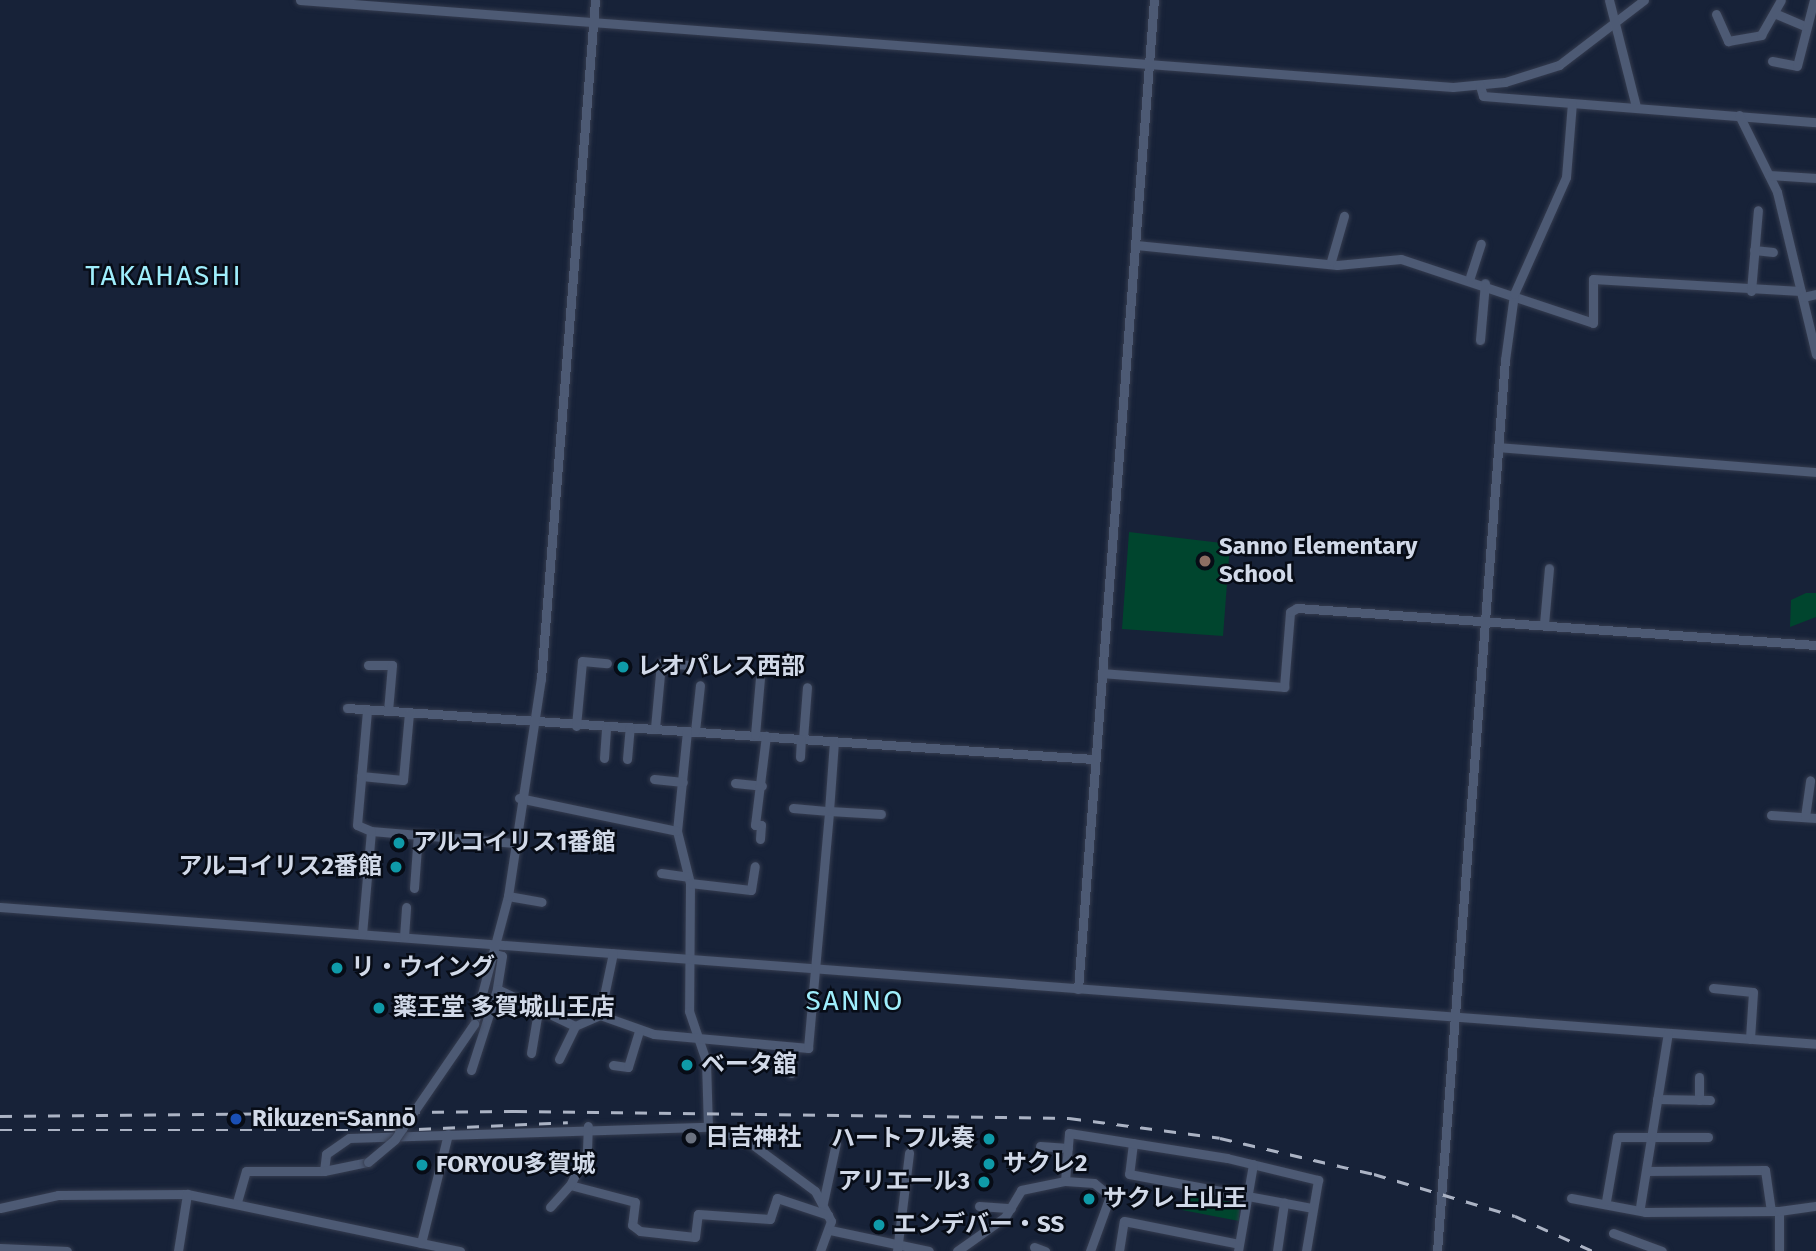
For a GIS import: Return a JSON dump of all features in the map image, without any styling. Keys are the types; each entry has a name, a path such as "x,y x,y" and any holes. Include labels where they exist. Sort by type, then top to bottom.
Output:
{"street":[{"path":"300,0 1149,64 1480,86 1559,65 1615,27 1644,0"},
{"path":"237,1202 246,1171 324,1171 368,1162 395,1139 474,1024 497,949 508,896 519,798 541,679 595,0"},
{"path":"1078,989 1154,0"},
{"path":"1609,0 1636,107"},
{"path":"1772,61 1797,66 1804,26 1814,0"},
{"path":"1716,13 1728,41 1761,35 1774,13 1777,1"},
{"path":"1774,13 1804,26"},
{"path":"1480,86 1483,96 1816,122"},
{"path":"1437,1251 1498,447 1514,294 1564,186 1572,103"},
{"path":"1739,115 1769,175 1816,354"},
{"path":"1769,175 1816,178"},
{"path":"1751,291 1758,209"},
{"path":"1331,261 1344,216"},
{"path":"1470,277 1481,244"},
{"path":"1136,245 1331,261 1401,259 1470,277 1593,323 1593,279 1816,294"},
{"path":"1755,250 1773,252"},
{"path":"1480,340 1485,283"},
{"path":"1498,447 1816,472"},
{"path":"1544,624 1549,568"},
{"path":"1102,673 1284,687 1290,612 1297,608 1816,645"},
{"path":"576,726 582,661 607,663"},
{"path":"655,729 661,663 689,665"},
{"path":"368,665 391,665 388,711"},
{"path":"755,735 760,678"},
{"path":"700,685 682,782 677,831 689,880 689,1011 706,1061 708,1127"},
{"path":"800,757 807,687"},
{"path":"347,708 532,723 755,735 1094,759"},
{"path":"367,710 357,825 370,831 514,843"},
{"path":"361,776 403,780 409,713"},
{"path":"627,759 630,727"},
{"path":"604,758 606,728"},
{"path":"760,839 761,825 755,825 762,786 766,736"},
{"path":"559,1059 575,1026 600,1015 639,1030 793,1048 810,1046 834,741"},
{"path":"653,779 682,782"},
{"path":"1805,817 1810,780"},
{"path":"736,783 762,786"},
{"path":"519,798 677,831"},
{"path":"793,808 881,814"},
{"path":"1771,814 1816,818"},
{"path":"362,934 370,831"},
{"path":"414,888 418,834"},
{"path":"662,873 751,890 755,866"},
{"path":"508,896 541,902"},
{"path":"0,907 404,937 497,949 613,953 1816,1044"},
{"path":"404,937 406,907"},
{"path":"471,1070 497,989 502,956 497,949"},
{"path":"600,1015 613,953"},
{"path":"1713,988 1753,992 1750,1040"},
{"path":"497,989 538,1011 575,1026"},
{"path":"531,1053 538,1011"},
{"path":"613,1065 628,1067 639,1030"},
{"path":"1640,1208 1668,1033"},
{"path":"790,1073 793,1048"},
{"path":"1699,1077 1699,1100"},
{"path":"1657,1099 1710,1100"},
{"path":"324,1171 326,1154 349,1138 588,1126 708,1127 749,1142 823,1203 830,1230 820,1251"},
{"path":"550,1207 570,1185 587,1151 588,1126"},
{"path":"1065,1181 1069,1133 1253,1164 1318,1180 1306,1251"},
{"path":"421,1243 448,1134"},
{"path":"1606,1200 1617,1137 1708,1136"},
{"path":"823,1203 836,1143"},
{"path":"1133,1143 1129,1174 1312,1208"},
{"path":"1040,1146 1068,1148"},
{"path":"898,1247 909,1153"},
{"path":"1119,1251 1124,1221 1239,1248 1253,1164"},
{"path":"1646,1171 1765,1170 1775,1211 1779,1251"},
{"path":"957,1251 1012,1208 1021,1189 1065,1181 1094,1183 1110,1196 1090,1251"},
{"path":"570,1185 635,1202 632,1225 639,1231 695,1237 698,1214 770,1219 777,1198 828,1215"},
{"path":"0,1208 58,1195 187,1194 237,1202 460,1251"},
{"path":"178,1251 187,1194"},
{"path":"1571,1198 1606,1200 1640,1208 1775,1211 1816,1206"},
{"path":"1277,1251 1284,1203"},
{"path":"979,1206 1012,1208"},
{"path":"830,1230 898,1247 929,1251"},
{"path":"1613,1233 1662,1251"},
{"path":"1034,1247 1045,1251"},
{"path":"0,1248 67,1251"}],"green space":[{"path":"1129,532 1230,544 1223,636 1122,629"},
{"path":"1806,593 1816,593 1816,617 1790,627 1791,600"},
{"path":"1185,1195 1240,1203 1239,1221 1182,1210"}],"railway":[{"path":"0,1116 515,1111 1069,1118 1220,1138 1374,1174 1515,1216 1593,1251"},
{"path":"0,1130 395,1130 568,1122"}],"place":[{"name":"Sanno Elementary School","path":"1205,561"},
{"name":"レオパレス西部","path":"623,667"},
{"name":"アルコイリス1番館","path":"399,843"},
{"name":"アルコイリス2番館","path":"396,867"},
{"name":"リ・ウイング","path":"337,968"},
{"name":"薬王堂 多賀城山王店","path":"379,1008"},
{"name":"ベータ舘","path":"687,1065"},
{"name":"Rikuzen-Sannō","path":"236,1119"},
{"name":"日吉神社","path":"691,1138"},
{"name":"ハートフル奏","path":"989,1139"},
{"name":"サクレ2","path":"989,1164"},
{"name":"FORYOU多賀城","path":"422,1165"},
{"name":"アリエール3","path":"984,1182"},
{"name":"サクレ上山王","path":"1089,1199"},
{"name":"エンデバー・SS","path":"879,1225"}],"district":[{"name":"TAKAHASHI","path":"164,276"},
{"name":"SANNO","path":"855,1001"}]}
